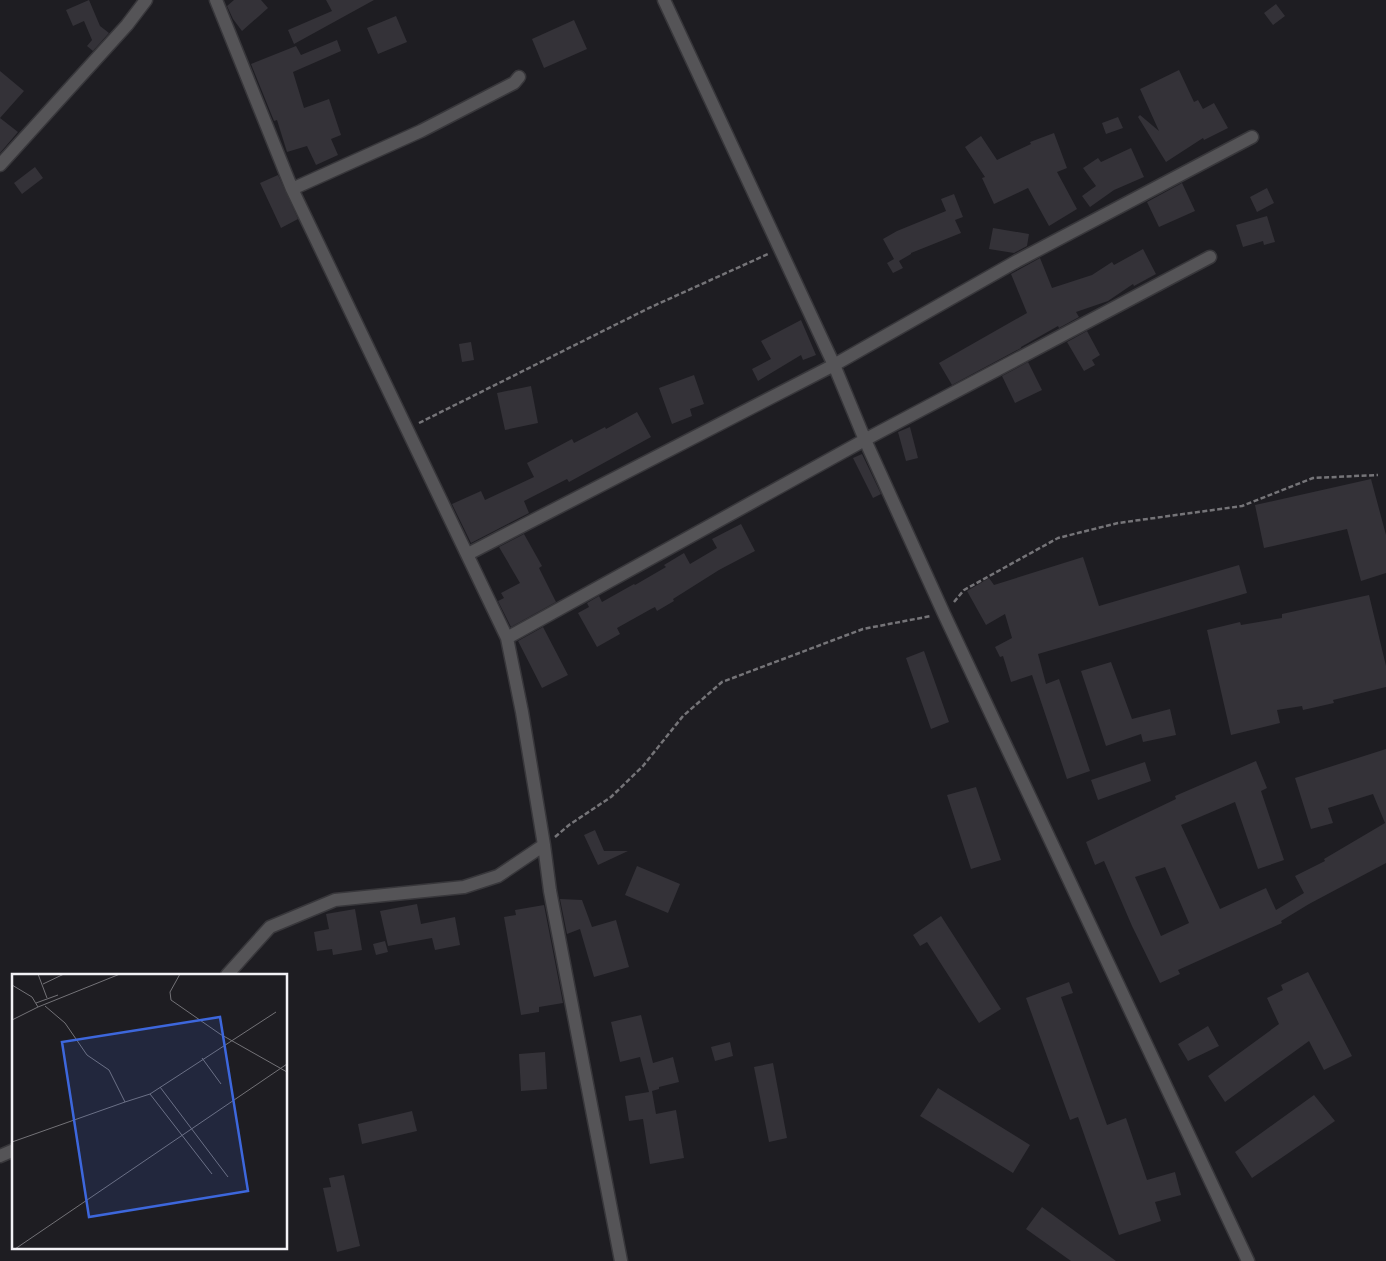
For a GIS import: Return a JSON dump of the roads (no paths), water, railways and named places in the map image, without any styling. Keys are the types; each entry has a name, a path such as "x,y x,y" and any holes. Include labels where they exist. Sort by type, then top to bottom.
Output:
{"street":[{"path":"0,165 127,25 146,0"},
{"path":"216,0 292,189 507,638 522,712 550,890 621,1261"},
{"path":"664,0 834,365 865,440 944,614 1248,1261"},
{"path":"292,189 421,131 514,83 519,77"},
{"path":"468,554 834,365 1017,261 1252,138"},
{"path":"507,638 865,440 1210,258"},
{"path":"228,974 270,927 335,900 464,887 498,876 544,845"},
{"path":"0,1156 12,1151"}]}
